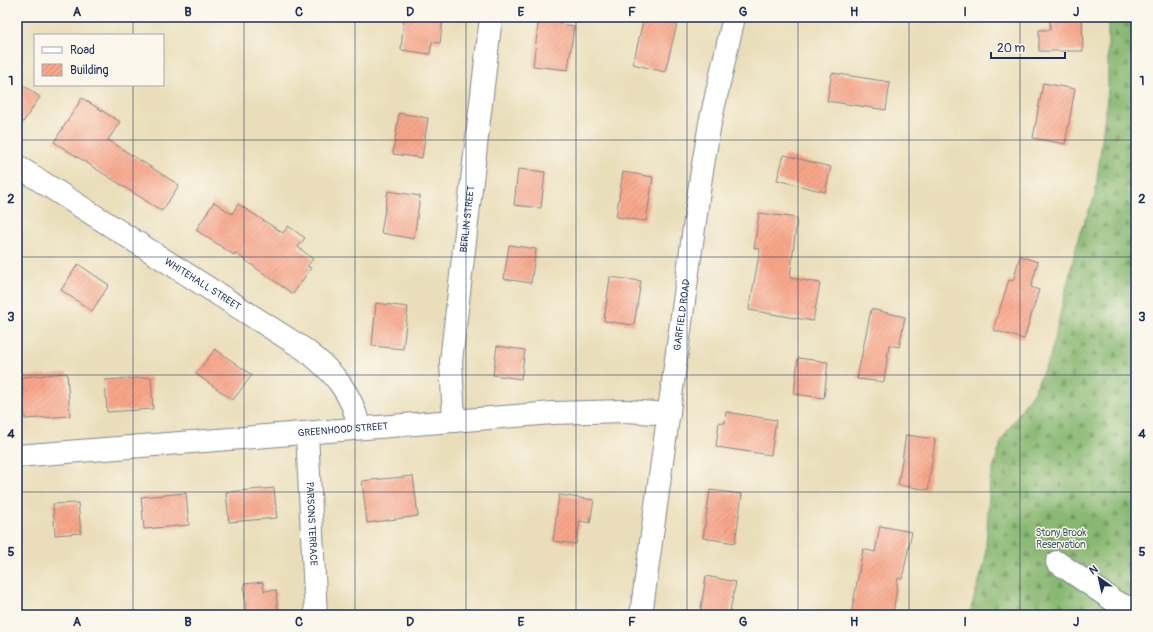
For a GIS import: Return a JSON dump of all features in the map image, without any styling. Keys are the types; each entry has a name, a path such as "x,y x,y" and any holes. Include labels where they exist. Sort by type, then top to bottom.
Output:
{"street":[{"name":"BERLIN STREET","path":"454,421 451,361 491,17"},
{"name":"GARFIELD ROAD","path":"642,615 701,177 710,123 734,17"},
{"name":"WHITEHALL STREET","path":"17,166 319,360 341,383 354,406 359,428"},
{"name":"GREENHOOD STREET","path":"17,456 307,432 579,412 633,411 669,414"},
{"name":"PARSONS TERRACE","path":"307,432 316,615"},
{"path":"1057,562 1114,600 1136,611"}],"green space":[{"name":"Stony Brook Reservation","path":"1108,17 1136,17 1136,615 969,615 985,561 990,480 1002,439 1034,391 1050,357 1079,235 1095,196 1108,90"}],"building":[{"path":"404,17 443,17 440,43 432,42 430,54 401,50"},
{"path":"539,17 561,17 560,24 574,26 568,70 533,66"},
{"path":"644,17 677,24 665,72 633,64"},
{"path":"1050,17 1082,17 1083,51 1039,51 1039,30 1050,30"},
{"path":"832,73 890,82 886,110 827,101"},
{"path":"17,81 40,97 17,131"},
{"path":"1043,83 1075,89 1065,144 1033,138"},
{"path":"82,98 120,122 108,140 179,185 162,211 54,142"},
{"path":"399,113 428,118 422,158 393,154"},
{"path":"784,155 831,167 825,192 777,180"},
{"path":"518,169 545,172 541,208 514,205"},
{"path":"623,172 653,177 646,221 616,217"},
{"path":"388,191 420,196 414,239 381,233"},
{"path":"214,202 232,214 238,204 283,233 288,226 305,238 298,247 313,259 307,266 311,268 293,294 235,253 234,255 196,230"},
{"path":"759,213 797,218 790,278 820,283 813,321 749,310 760,249 754,248"},
{"path":"509,245 536,249 531,283 504,279"},
{"path":"1020,256 1038,262 1031,287 1039,290 1024,339 993,330 1009,280 1013,281"},
{"path":"78,264 109,285 92,311 61,290"},
{"path":"610,277 641,281 634,325 604,321"},
{"path":"376,303 408,307 403,349 372,346"},
{"path":"871,309 905,317 899,347 889,345 884,382 857,379"},
{"path":"497,346 525,350 521,379 493,375"},
{"path":"215,349 252,375 233,400 196,374"},
{"path":"798,358 828,362 824,398 794,394"},
{"path":"67,373 70,416 25,419 22,377"},
{"path":"151,377 153,409 107,412 105,380"},
{"path":"726,412 776,420 771,455 716,447 719,422 725,423"},
{"path":"906,435 935,439 928,490 898,485"},
{"path":"413,476 418,516 367,523 362,481"},
{"path":"274,488 277,518 229,522 226,492"},
{"path":"710,490 742,494 735,543 703,538"},
{"path":"186,493 189,525 144,529 141,497"},
{"path":"559,495 594,500 590,523 580,521 576,544 553,541"},
{"path":"78,503 81,533 55,535 53,504"},
{"path":"880,526 912,532 902,579 898,578 893,615 851,615 863,549 875,552"},
{"path":"706,576 736,582 729,615 700,615"},
{"path":"263,582 264,591 276,590 278,615 246,615 244,584"}]}
